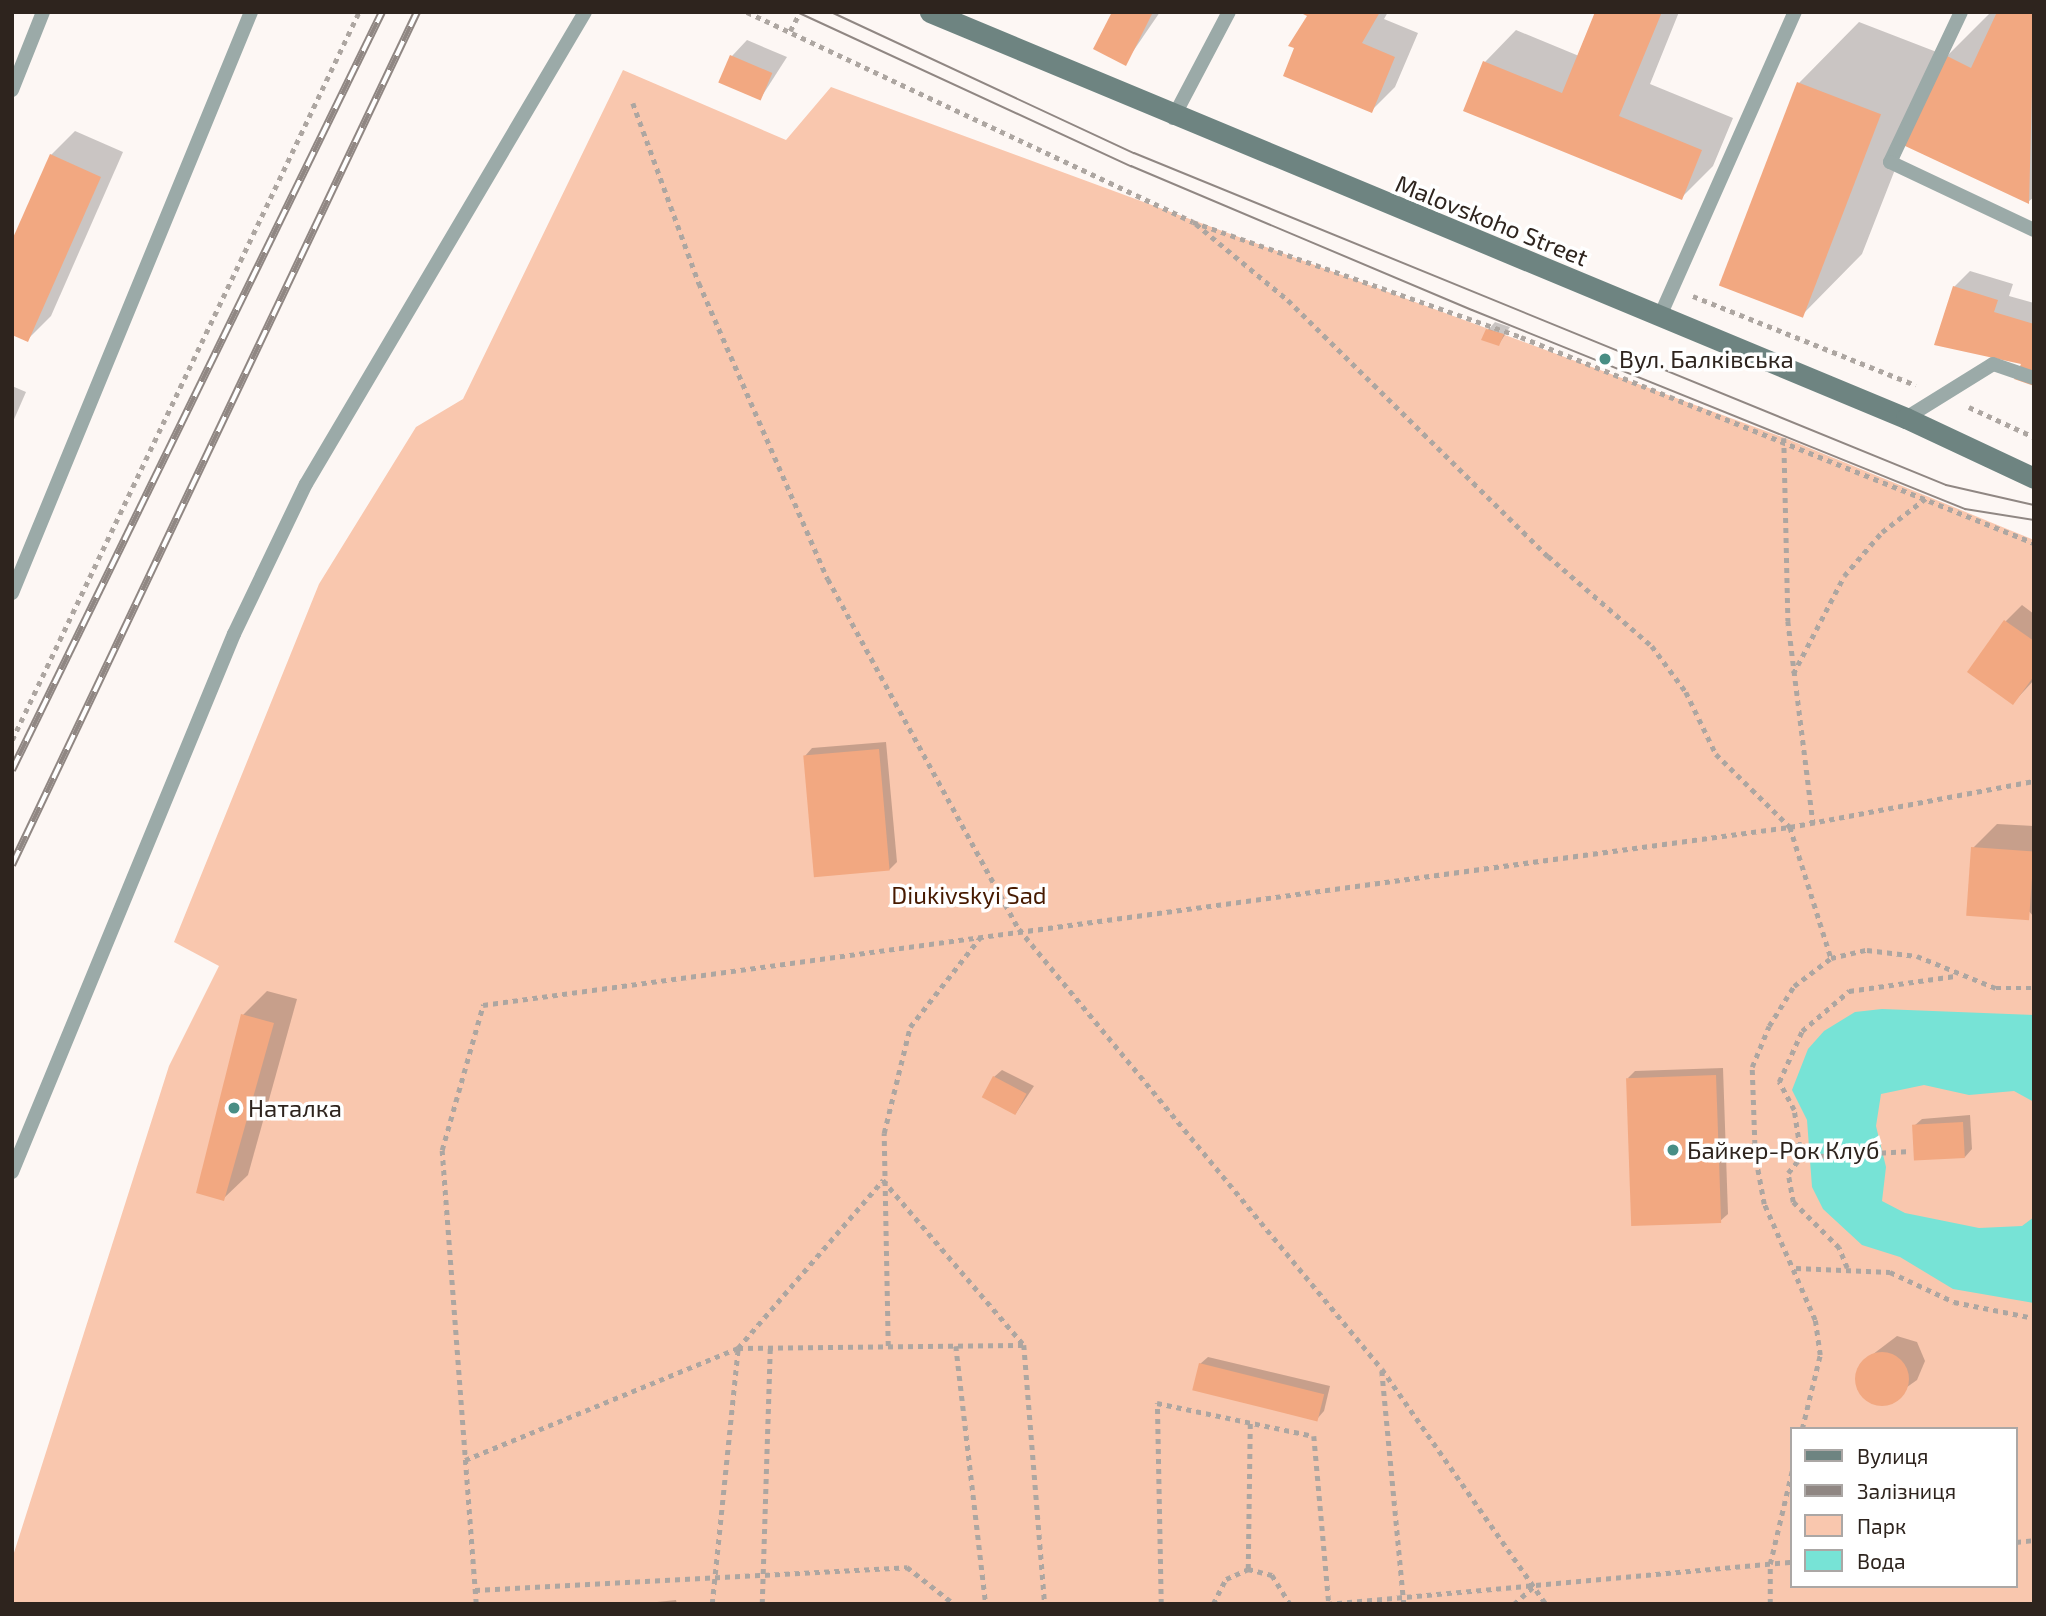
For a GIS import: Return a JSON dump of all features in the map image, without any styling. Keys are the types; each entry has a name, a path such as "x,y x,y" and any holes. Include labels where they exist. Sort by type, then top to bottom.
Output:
{"street":[{"name":"Malovskoho Street","path":"930,12 1173,118 1906,418 2034,478"}],"lane":[{"path":"12,90 43,12"},
{"path":"12,593 251,12"},
{"path":"12,1172 234,634 306,484 585,12"},
{"path":"1173,118 1229,12"},
{"path":"1660,316 1795,12"},
{"path":"1961,12 1890,162 2034,230"},
{"path":"1906,418 1993,364 2034,378"}],"path":[{"path":"12,740 359,12"},
{"path":"747,12 1193,222 1521,337 1784,438 2034,543"},
{"path":"790,31 800,12"},
{"path":"633,103 699,283 828,579 1018,929 1382,1369 1546,1604"},
{"path":"1193,222 1288,300 1548,556 1652,646 1686,692 1716,754 1790,827 1831,958"},
{"path":"1784,438 1793,675 1813,823"},
{"path":"1793,675 1844,576 1882,532 1926,498"},
{"path":"476,1604 442,1150 482,1004 1018,929 1790,827 2034,781"},
{"path":"888,1346 884,1133 910,1027 983,934"},
{"path":"1802,1427 1820,1355 1796,1268 1763,1204 1752,1067 1794,986 1831,958 1867,950 1917,956 1957,975 1996,988 2034,988"},
{"path":"1847,1268 1839,1248 1793,1202 1788,1173 1801,1157 1794,1110 1779,1082 1802,1031 1849,991 1957,975"},
{"path":"1801,1157 1911,1151"},
{"path":"883,1180 1024,1345 1045,1604"},
{"path":"712,1604 712,1577 738,1348 883,1180"},
{"path":"1796,1268 1847,1268 1890,1272 1954,1302 2034,1318"},
{"path":"465,1460 738,1348 1024,1345"},
{"path":"956,1346 986,1604"},
{"path":"762,1604 770,1347"},
{"path":"1382,1369 1404,1604"},
{"path":"1161,1604 1157,1403 1314,1436 1328,1604 1790,1562"},
{"path":"1248,1569 1250,1423"},
{"path":"1770,1604 1770,1564 1790,1479"},
{"path":"475,1590 906,1567 954,1604"},
{"path":"1213,1604 1226,1578 1248,1569 1272,1575 1290,1604"},
{"path":"1514,1604 1535,1585"}],"green space":[{"name":"Diukivskyi Sad","path":"623,70 786,140 831,87 1785,438 2034,540 2034,1604 12,1604 12,1559 169,1066 219,966 174,942 319,584 416,427 463,399"}],"water":[{"path":"1882,1009 2034,1015 2034,1102 2014,1091 1969,1095 1924,1085 1881,1094 1876,1126 1886,1167 1882,1201 1905,1213 1979,1228 2022,1226 2034,1217 2034,1303 1953,1289 1900,1257 1862,1245 1823,1209 1812,1187 1807,1120 1792,1090 1808,1049 1824,1031 1855,1012"}],"building":[{"path":"1112,12 1153,12 1126,66 1093,49"},
{"path":"1299,12 1380,12 1362,43 1395,57 1372,113 1283,76 1294,48 1288,46 1307,16"},
{"path":"1595,12 1662,12 1619,116 1702,150 1682,200 1463,111 1483,61 1562,93"},
{"path":"1997,12 2034,12 2029,204 1903,145 1945,55 1971,68"},
{"path":"730,55 772,73 761,101 718,83"},
{"path":"1797,82 1881,114 1803,318 1719,286"},
{"path":"50,154 101,177 28,342 12,335 12,240"},
{"path":"1953,286 1998,300 1994,312 2034,324 2034,386 2014,379 2021,364 1934,345"},
{"path":"1486,329 1504,334 1499,346 1481,340"},
{"path":"2004,620 2034,641 2034,676 2013,705 1967,672"},
{"path":"879,749 890,871 814,877 803,756"},
{"path":"1971,847 2034,851 2029,920 1966,916"},
{"name":"Наталка","path":"241,1014 274,1023 224,1201 196,1193"},
{"name":"Байкер-Рок Клуб","path":"1716,1075 1721,1223 1631,1226 1626,1078"},
{"path":"993,1076 1027,1094 1015,1115 982,1097"},
{"path":"1963,1122 1965,1158 1914,1161 1912,1125"},
{"path":"1882,1352 1901,1360 1909,1379 1901,1398 1882,1406 1863,1398 1855,1379 1863,1360"},
{"path":"1199,1363 1324,1394 1317,1421 1192,1390"}],"tram line":[{"path":"797,12 1131,166 1472,310 1965,509 2034,520"},
{"path":"831,12 1134,153 1946,485 2034,505"}],"railway":[{"path":"12,770 382,12"},
{"path":"12,865 417,12"}],"place":[{"name":"Вул. Балківська","path":"1605,359"},
{"name":"Наталка","path":"234,1108"},
{"name":"Байкер-Рок Клуб","path":"1673,1150"}]}
